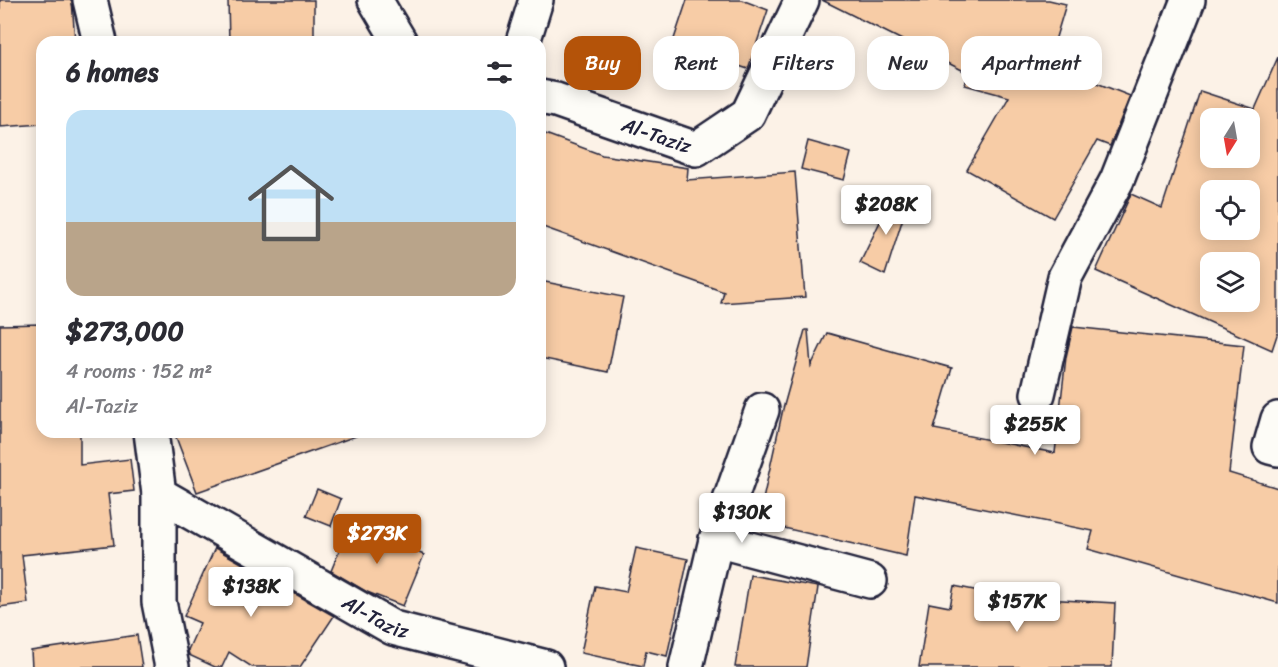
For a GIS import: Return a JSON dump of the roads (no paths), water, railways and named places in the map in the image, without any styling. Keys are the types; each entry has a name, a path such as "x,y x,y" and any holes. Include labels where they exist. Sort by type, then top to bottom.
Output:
{"street":[{"path":"90,0 99,36"},
{"path":"375,0 396,36"},
{"path":"525,36 536,0"},
{"name":"Al-Taziz","path":"546,98 696,149 748,114 802,0"},
{"path":"1038,394 1065,277 1116,180 1188,0"},
{"path":"686,667 716,540 762,410"},
{"path":"1278,419 1270,447 1278,449"},
{"path":"152,438 159,494 159,602 172,667"},
{"name":"Al-Taziz","path":"159,494 393,628 515,663 546,667"},
{"path":"716,540 870,581"}]}
